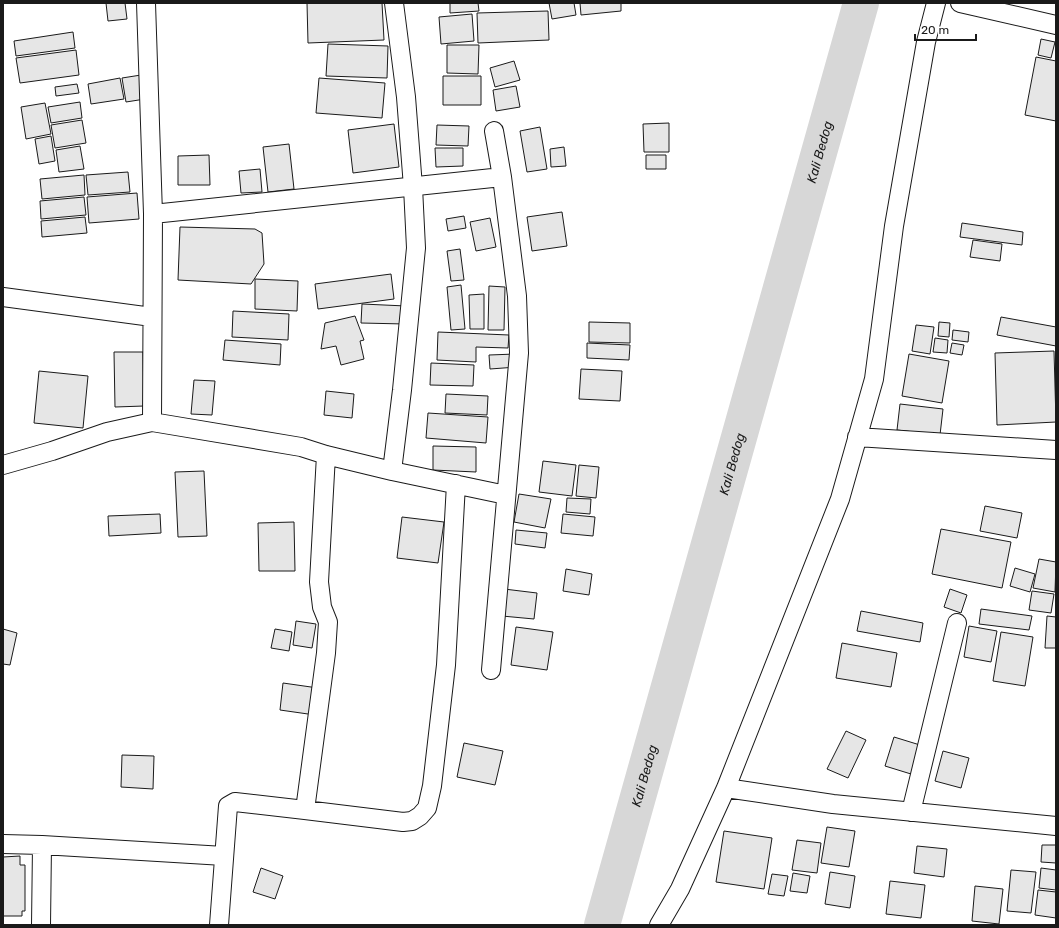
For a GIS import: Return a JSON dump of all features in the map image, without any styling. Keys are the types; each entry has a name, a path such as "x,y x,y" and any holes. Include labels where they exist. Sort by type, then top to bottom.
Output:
{"street":[{"path":"146,3 153,214 152,422"},
{"path":"392,471 402,390 416,248 406,97 394,3"},
{"path":"659,925 680,889 726,788 840,499 874,379 894,226 926,42 936,3"},
{"path":"960,3 1056,26"},
{"path":"491,670 518,353 517,296 502,177 494,131"},
{"path":"153,214 502,177"},
{"path":"3,297 152,317"},
{"path":"3,465 52,451 107,432 152,422 301,447 326,455 392,471 506,495"},
{"path":"857,437 1056,450"},
{"path":"305,810 328,622 322,607 319,582 326,455"},
{"path":"219,925 227,811 228,806 232,803 236,802 403,822 420,816 427,808 432,786 446,665 456,484"},
{"path":"910,812 956,623"},
{"path":"726,788 834,804 1056,826"},
{"path":"3,844 224,856"},
{"path":"41,925 42,845"}],"building":[{"path":"106,3 125,3 127,19 108,21"},
{"path":"307,3 382,3 384,40 308,43"},
{"path":"450,3 478,3 479,11 450,13"},
{"path":"549,3 574,3 576,15 552,19"},
{"path":"580,3 621,3 621,11 581,15"},
{"path":"548,11 549,40 478,43 477,13"},
{"path":"472,14 474,41 441,44 439,17"},
{"path":"73,32 75,48 16,56 14,41"},
{"path":"1041,39 1055,42 1051,58 1038,55"},
{"path":"328,44 388,46 387,78 326,76"},
{"path":"447,45 479,45 478,74 447,73"},
{"path":"76,50 79,75 20,83 16,58"},
{"path":"1036,57 1056,61 1056,121 1025,115"},
{"path":"514,61 520,80 495,87 490,68"},
{"path":"141,75 145,99 126,102 122,78"},
{"path":"443,76 481,76 481,105 443,105"},
{"path":"120,78 124,99 91,104 88,84"},
{"path":"319,78 385,83 382,118 316,113"},
{"path":"77,84 79,93 56,96 55,87"},
{"path":"516,86 520,107 496,111 493,90"},
{"path":"80,102 82,118 51,123 48,107"},
{"path":"45,103 51,134 26,139 21,107"},
{"path":"82,120 86,143 55,148 51,125"},
{"path":"669,123 669,152 644,152 643,124"},
{"path":"394,124 399,167 353,173 348,130"},
{"path":"437,125 469,126 468,146 436,145"},
{"path":"540,127 547,169 527,172 520,131"},
{"path":"51,136 55,161 39,164 35,139"},
{"path":"289,144 294,189 268,192 263,147"},
{"path":"80,146 84,169 59,172 56,150"},
{"path":"564,147 566,166 551,167 550,149"},
{"path":"435,148 463,148 463,166 436,167"},
{"path":"209,155 210,185 178,185 178,156"},
{"path":"646,155 666,155 666,169 646,169"},
{"path":"260,169 262,192 241,193 239,171"},
{"path":"128,172 130,192 88,195 86,175"},
{"path":"84,175 85,195 42,199 40,179"},
{"path":"137,193 139,219 89,223 87,197"},
{"path":"84,197 86,215 41,219 40,201"},
{"path":"562,212 567,246 532,251 527,217"},
{"path":"464,216 466,228 448,231 446,219"},
{"path":"85,217 87,233 42,237 41,221"},
{"path":"490,218 496,247 476,251 470,222"},
{"path":"962,223 1023,232 1022,245 960,237"},
{"path":"180,227 255,229 262,233 264,264 251,284 178,280"},
{"path":"973,240 1002,244 1000,261 970,257"},
{"path":"460,249 464,280 451,281 447,251"},
{"path":"391,274 394,299 318,309 315,284"},
{"path":"255,279 298,281 297,311 255,309"},
{"path":"461,285 465,329 451,330 447,287"},
{"path":"489,286 505,287 504,330 488,330"},
{"path":"484,294 484,329 470,329 469,295"},
{"path":"362,304 406,306 405,324 361,323"},
{"path":"233,311 289,314 288,340 232,337"},
{"path":"355,316 364,340 360,341 364,359 341,365 336,346 321,349 325,323"},
{"path":"1001,317 1056,327 1056,346 997,335"},
{"path":"589,322 630,323 630,343 589,342"},
{"path":"939,322 950,323 949,337 938,336"},
{"path":"916,325 934,327 930,354 912,351"},
{"path":"953,330 969,332 968,342 952,340"},
{"path":"438,332 509,335 508,348 476,347 476,362 437,360"},
{"path":"935,338 948,340 947,353 933,352"},
{"path":"225,340 281,344 280,365 223,360"},
{"path":"587,343 630,345 629,360 587,358"},
{"path":"952,343 964,345 962,355 950,353"},
{"path":"1054,351 1056,422 997,425 995,353"},
{"path":"114,352 143,352 144,406 115,407"},
{"path":"516,354 517,367 490,369 489,355"},
{"path":"909,354 949,361 942,403 902,396"},
{"path":"431,363 474,365 473,386 430,385"},
{"path":"581,369 622,371 620,401 579,399"},
{"path":"39,371 88,376 83,428 34,423"},
{"path":"194,380 215,381 212,415 191,414"},
{"path":"326,391 354,394 352,418 324,415"},
{"path":"446,394 488,396 487,415 445,413"},
{"path":"900,404 943,409 940,435 897,430"},
{"path":"428,413 488,417 486,443 426,438"},
{"path":"433,446 476,447 476,472 433,470"},
{"path":"543,461 576,465 572,496 539,492"},
{"path":"579,465 599,467 596,498 576,496"},
{"path":"204,471 207,536 178,537 175,472"},
{"path":"519,494 551,499 545,528 514,522"},
{"path":"567,498 591,499 590,514 566,512"},
{"path":"985,506 1022,513 1017,538 980,531"},
{"path":"160,514 161,533 109,536 108,516"},
{"path":"563,514 595,517 593,536 561,533"},
{"path":"402,517 444,522 438,563 397,558"},
{"path":"294,522 295,571 259,571 258,523"},
{"path":"941,529 1011,542 1002,588 932,574"},
{"path":"516,530 547,533 545,548 515,544"},
{"path":"1039,559 1056,562 1055,592 1033,588"},
{"path":"1015,568 1035,574 1030,592 1010,586"},
{"path":"566,569 592,574 589,595 563,591"},
{"path":"504,589 537,593 534,619 502,616"},
{"path":"950,589 967,595 961,613 944,607"},
{"path":"1032,591 1054,594 1051,613 1029,610"},
{"path":"981,609 1032,616 1029,630 979,624"},
{"path":"861,611 923,623 920,642 857,631"},
{"path":"1047,616 1056,617 1056,648 1045,648"},
{"path":"296,621 316,624 312,648 293,645"},
{"path":"969,626 997,631 991,662 964,657"},
{"path":"516,627 553,632 547,670 511,665"},
{"path":"3,629 17,633 10,665 3,664"},
{"path":"275,629 292,632 289,651 271,648"},
{"path":"1001,632 1033,637 1025,686 993,681"},
{"path":"842,643 897,653 891,687 836,678"},
{"path":"283,683 318,688 315,715 280,710"},
{"path":"846,731 866,740 848,778 827,769"},
{"path":"894,737 920,745 911,774 885,766"},
{"path":"464,743 503,751 495,785 457,777"},
{"path":"943,751 969,758 961,788 935,781"},
{"path":"122,755 154,756 153,789 121,787"},
{"path":"827,827 855,831 849,867 821,863"},
{"path":"724,831 772,838 764,889 716,882"},
{"path":"797,840 821,843 817,873 792,870"},
{"path":"1042,845 1056,845 1056,863 1041,862"},
{"path":"917,846 947,849 944,877 914,873"},
{"path":"20,856 20,865 25,865 25,911 22,911 22,916 3,916 3,857"},
{"path":"261,868 283,876 275,899 253,892"},
{"path":"1041,868 1056,870 1056,890 1039,888"},
{"path":"1011,870 1036,872 1031,913 1007,911"},
{"path":"830,872 855,876 850,908 825,904"},
{"path":"793,873 810,876 807,893 790,891"},
{"path":"772,874 788,876 784,896 768,894"},
{"path":"890,881 925,885 921,918 886,914"},
{"path":"975,886 1003,889 999,924 972,921"},
{"path":"1038,890 1056,892 1056,918 1035,915"}],"waterway":[{"name":"Kali Bedog","path":"602,925 861,3"}]}
